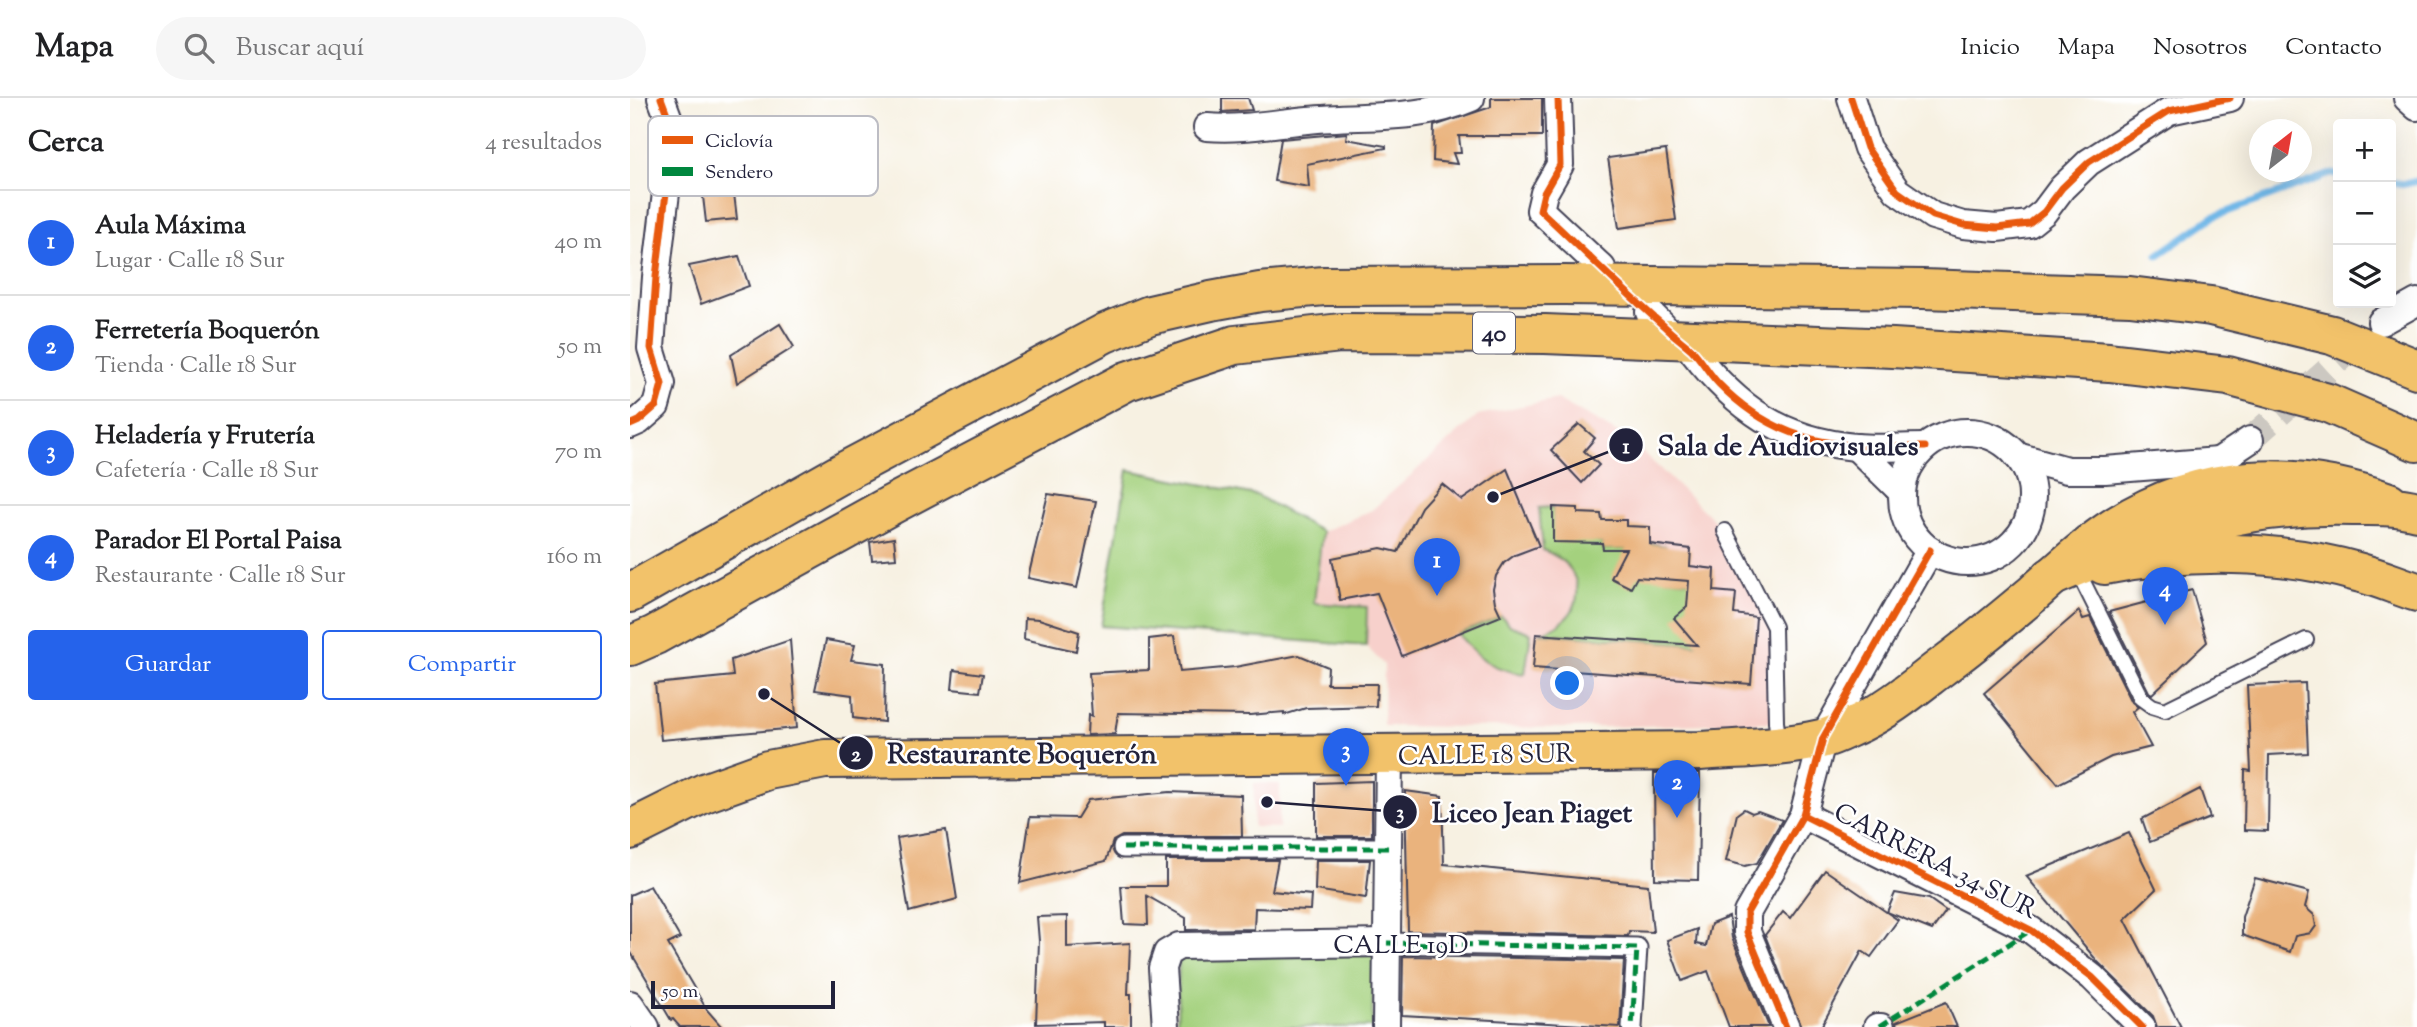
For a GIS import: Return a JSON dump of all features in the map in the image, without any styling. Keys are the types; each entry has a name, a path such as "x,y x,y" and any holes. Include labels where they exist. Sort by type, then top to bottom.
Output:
{"main road":[{"name":"40","path":"630,593 847,470 1105,333 1150,315 1260,292 1324,286 1564,285 1923,289 2130,296 2211,306 2332,335 2417,369"},
{"name":"40","path":"630,646 1127,381 1235,345 1341,333 1545,334 1893,348 2109,362 2228,376 2328,403 2417,442"},
{"name":"CALLE 18 SUR","path":"630,830 704,793 768,769 825,759 1700,751 1779,745 1823,738 1863,721 1899,699 2064,574 2115,526 2152,506 2201,489 2252,480 2304,480 2355,489 2412,511"},
{"path":"2064,574 2117,549 2186,525 2258,510 2330,505 2412,511"},
{"path":"2064,574 2147,557 2218,553 2301,561 2359,572 2417,592"}],"street":[{"path":"661,98 668,116"},
{"path":"1207,127 1256,127 1310,120 1393,117 1429,112 1471,98"},
{"path":"1558,98 1560,164 1544,192 1540,209 1602,268"},
{"path":"1851,98 1867,148 1897,191 1933,216 1963,225 1997,228 2029,224 2044,212 2062,188 2089,162 2169,111 2230,98"},
{"path":"2407,98 2417,107"},
{"path":"630,425 656,406 662,384 651,348 665,196"},
{"path":"2381,322 2417,302"},
{"path":"1693,352 1717,382 1746,409 1780,428 1817,442 1856,447 1925,447"},
{"path":"1973,433 2002,442 2017,456 2030,481 2031,508 2027,524 2018,538 2006,549 1992,557 1960,562 1944,558 1930,550 1915,536 1904,515 1902,492 1909,467 1925,447 1942,436 1973,433"},
{"path":"2152,506 2250,440"},
{"path":"1856,447 1902,492"},
{"path":"2017,456 2067,470 2105,470 2218,461"},
{"path":"2031,508 2067,470"},
{"path":"1786,1027 1747,932 1747,913 1803,815 1823,738 1930,550"},
{"path":"1386,1027 1389,755"},
{"name":"CARRERA 34 SUR","path":"1803,815 2031,930 2092,977 2142,1027"},
{"path":"1123,848 1388,848"},
{"name":"CALLE 19D","path":"1167,1027 1162,968 1167,953 1179,946 1387,943 1637,948 1632,1027"}],"lane":[{"path":"1725,531 1774,627 1779,745"},
{"path":"2064,574 2141,698 2152,706 2165,710 2306,639"}],"shaded area":[{"path":"1557,399 1630,440 1725,531 1774,627 1776,722 1571,728 1383,726 1384,665 1366,646 1101,626 1128,470 1256,495 1322,532 1372,510 1478,415"},
{"path":"1254,783 1280,784 1279,828 1253,827"}],"green space":[{"path":"1128,470 1256,495 1322,532 1314,603 1367,607 1366,646 1101,626"},
{"path":"1553,507 1554,536 1602,543 1603,549 1627,549 1650,557 1650,543 1666,546 1665,578 1689,581 1732,647 1538,633 1555,627 1567,618 1577,594 1576,581 1570,569 1559,558 1543,550 1539,508"},
{"path":"1501,616 1511,626 1531,633 1525,674 1495,666 1472,650 1458,634"},
{"path":"1374,954 1372,1027 1177,1027 1179,959"}],"building":[{"path":"1222,98 1248,98 1252,110 1222,112"},
{"path":"1491,98 1542,98 1542,136 1459,136 1461,153 1453,153 1457,164 1433,161 1434,126 1491,107"},
{"path":"1347,133 1346,139 1386,148 1307,164 1309,187 1274,181 1281,139"},
{"path":"1666,150 1676,220 1619,228 1608,158"},
{"path":"703,196 734,196 737,219 706,222"},
{"path":"739,256 749,286 701,304 689,266"},
{"path":"780,324 794,347 737,383 731,355"},
{"path":"1579,424 1595,438 1584,451 1599,465 1582,483 1551,450"},
{"path":"1507,469 1539,546 1515,555 1504,563 1496,576 1493,589 1501,616 1402,656 1377,593 1340,600 1332,558 1381,548 1398,552 1421,507 1442,484 1462,500"},
{"path":"1048,494 1096,501 1077,588 1028,578"},
{"path":"1553,507 1578,508 1578,513 1601,514 1602,520 1626,520 1626,526 1650,527 1650,544 1691,549 1690,566 1715,569 1714,591 1736,593 1734,614 1756,617 1751,684 1533,668 1536,634 1697,645 1674,618 1687,607 1689,581 1637,577 1631,588 1611,578 1626,549 1603,549 1602,543 1553,542"},
{"path":"894,538 896,558 872,560 870,542"},
{"path":"2192,590 2207,642 2152,694 2109,612"},
{"path":"2079,611 2083,619 2090,617 2132,702 2138,707 2132,712 2151,747 2111,757 2058,784 1984,693"},
{"path":"1025,618 1039,619 1079,632 1076,651 1024,639"},
{"path":"1174,636 1180,672 1235,667 1299,655 1328,667 1327,684 1377,684 1376,706 1306,708 1284,715 1284,712 1250,715 1118,713 1115,734 1087,735 1088,715 1092,716 1089,673 1149,670 1149,639"},
{"path":"790,640 797,728 661,740 655,684 733,676 731,660"},
{"path":"826,640 855,645 851,660 885,664 884,722 853,718 852,695 815,690"},
{"path":"954,670 983,674 980,692 952,689"},
{"path":"2305,683 2308,753 2269,755 2268,831 2244,830 2245,770 2251,771 2247,685"},
{"path":"1654,773 1700,773 1698,880 1655,879"},
{"path":"1372,781 1372,836 1316,836 1316,783"},
{"path":"2200,789 2210,818 2150,842 2142,819"},
{"path":"1405,791 1442,796 1444,864 1648,885 1653,932 1629,931 1628,936 1408,931"},
{"path":"1170,792 1241,795 1242,836 1122,836 1113,841 1106,861 1020,883 1030,817 1077,818 1088,800"},
{"path":"1744,809 1782,820 1757,863 1745,866 1726,861 1737,814"},
{"path":"946,830 957,899 909,912 897,838"},
{"path":"2129,833 2156,889 2125,919 2181,1027 2157,1027 2153,1016 2098,962 2026,876"},
{"path":"1166,860 1278,860 1272,891 1311,895 1310,910 1255,908 1254,929 1186,930 1186,918 1147,896 1148,925 1124,924 1121,886 1166,886"},
{"path":"1316,860 1370,860 1366,898 1315,890"},
{"path":"1825,870 1898,920 1871,957 1862,951 1821,1027 1801,1027 1765,935 1783,912 1790,918"},
{"path":"2255,878 2309,892 2305,907 2314,915 2316,926 2311,933 2295,936 2290,952 2242,935 2242,917"},
{"path":"650,886 680,938 668,944 707,1010 722,1027 680,1027 671,1020 630,951 630,895"},
{"path":"1895,893 1929,899 1946,911 1932,930 1887,912"},
{"path":"1067,916 1067,947 1130,943 1128,994 1131,994 1131,1027 1104,1027 1104,1022 1036,1024 1039,941 1037,917"},
{"path":"1729,917 1732,938 1769,1027 1729,1027 1708,971 1682,981 1667,940 1697,929 1696,944 1706,946 1711,924"},
{"path":"1403,956 1624,960 1620,1027 1402,1015"},
{"path":"1946,1002 1957,1027 1897,1027 1896,1022"}],"waterway":[{"path":"2158,255 2213,217 2333,174"},
{"path":"2396,183 2417,181"}],"tunnel":[{"path":"2250,440 2366,336"}],"marked path":[{"path":"1123,848 1388,848"},
{"path":"1880,1026 2031,930"},
{"path":"1387,943 1637,948 1632,1027"}],"cycle path":[{"path":"661,98 668,116"},
{"path":"1558,98 1560,165 1544,193 1540,210 1632,298 1692,350 1719,384 1742,405 1766,421 1814,440 1866,446 1925,447"},
{"path":"1851,98 1867,148 1897,191 1933,216 1963,225 1997,228 2029,224 2044,212 2062,188 2089,162 2169,111 2230,98"},
{"path":"630,425 656,406 662,384 651,348 666,196"},
{"path":"1786,1027 1747,932 1747,913 1803,815 1823,738 1930,550"},
{"path":"1803,815 2031,930 2092,977 2142,1027"}],"place":[{"name":"Sala de Audiovisuales","path":"1493,497"},
{"name":"Aula Máxima","path":"1437,596"},
{"name":"Parador El Portal Paisa","path":"2165,625"},
{"name":"Restaurante Boquerón","path":"764,694"},
{"name":"Heladería y Frutería","path":"1346,786"},
{"name":"Liceo Jean Piaget","path":"1267,802"},
{"name":"Ferretería Boquerón","path":"1677,818"}]}
